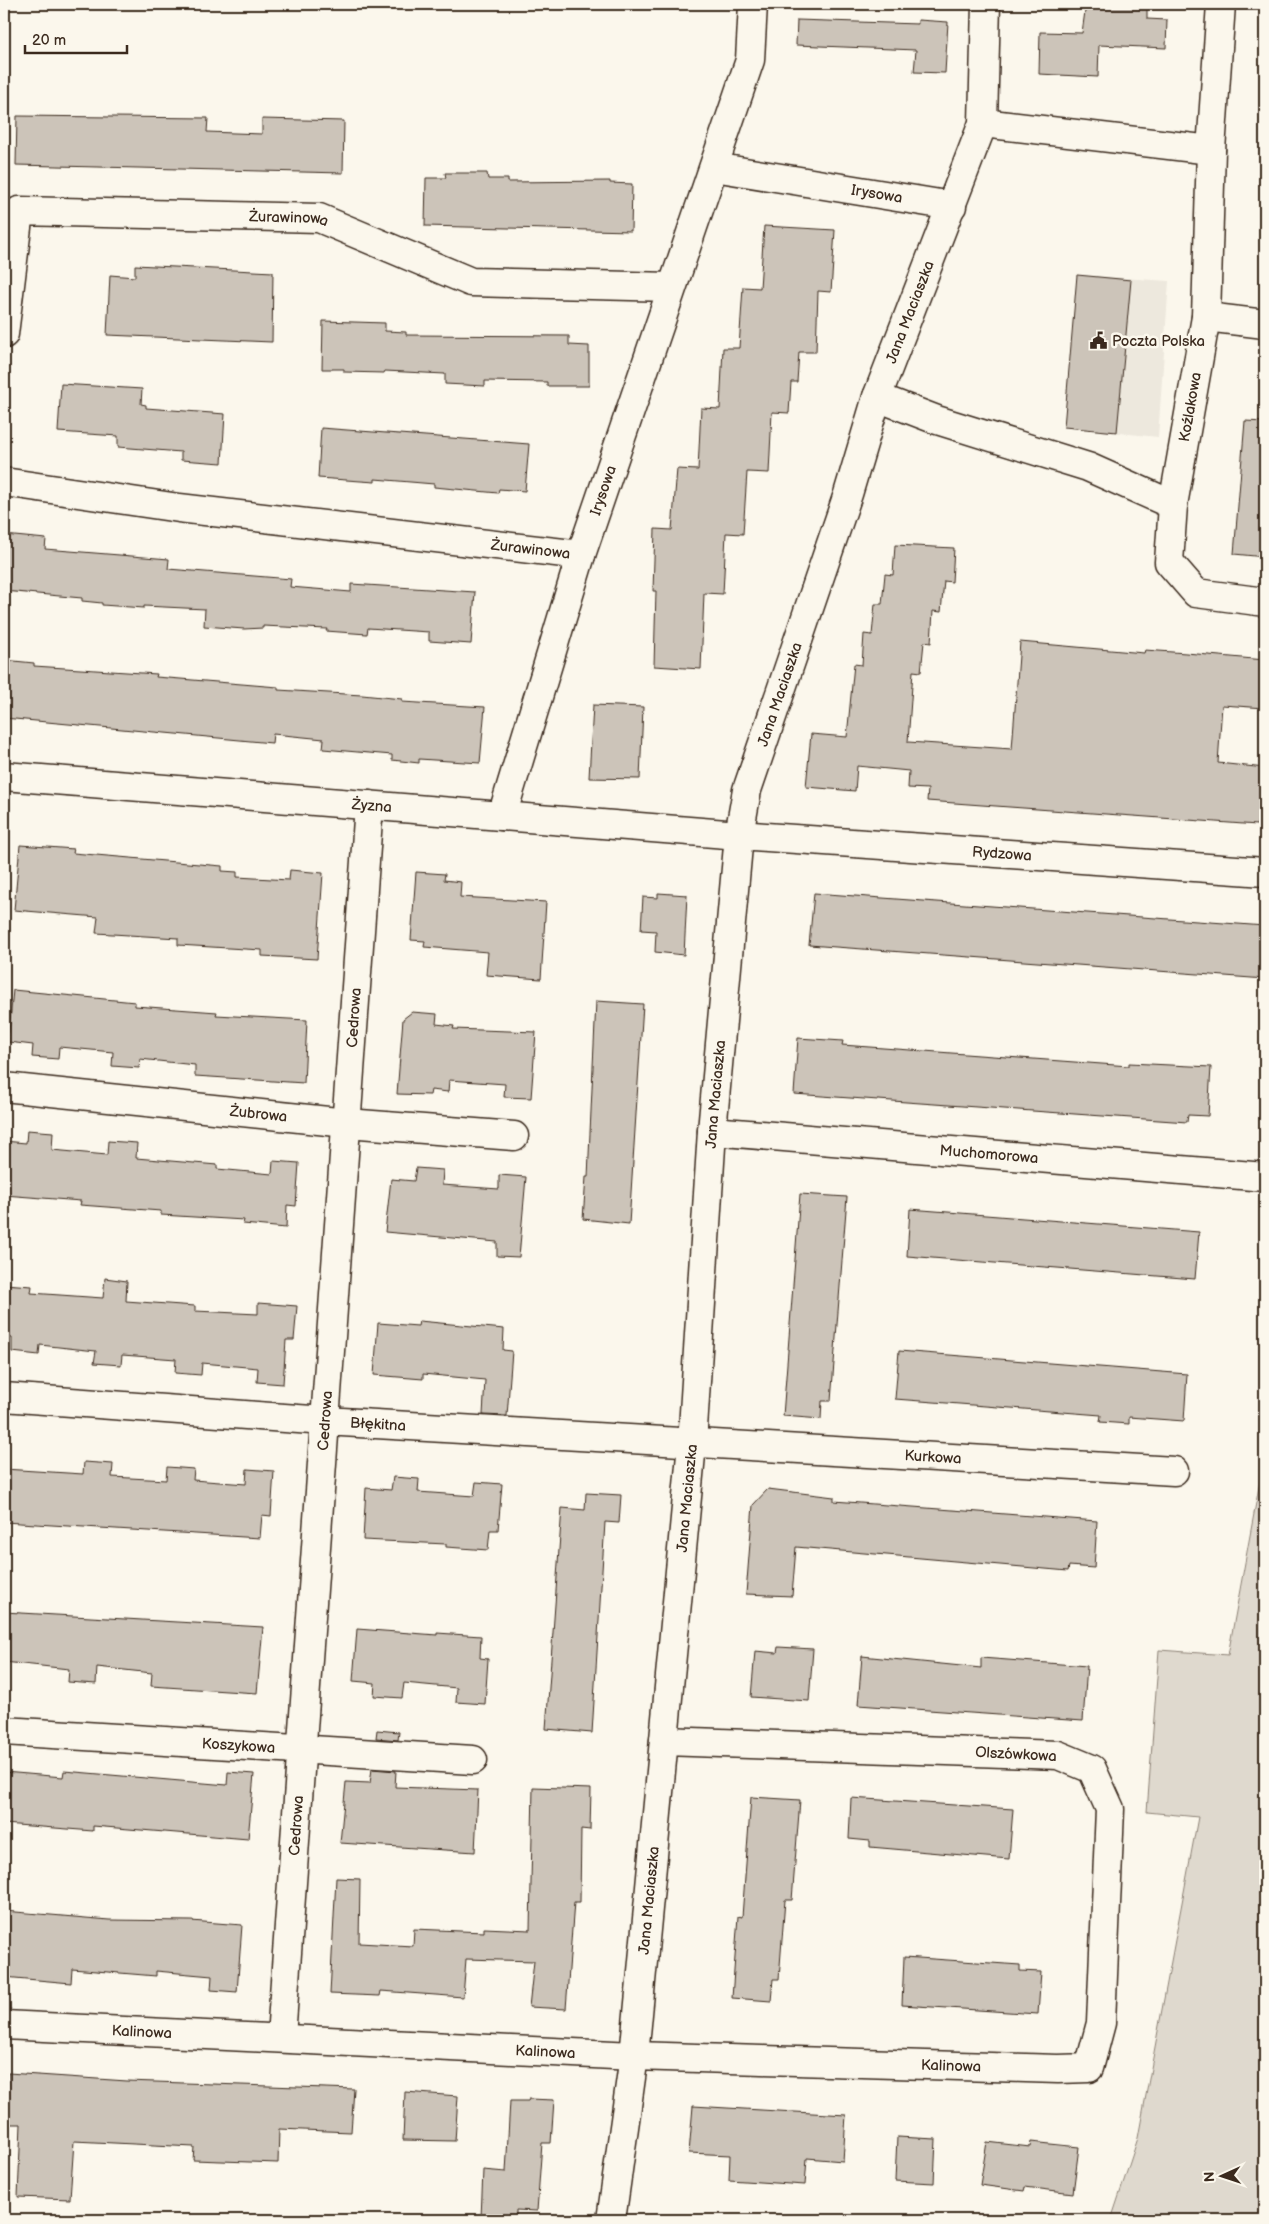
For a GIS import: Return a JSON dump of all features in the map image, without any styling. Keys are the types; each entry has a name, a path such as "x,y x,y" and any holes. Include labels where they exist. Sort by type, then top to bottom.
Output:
{"street":[{"name":"Irysowa","path":"502,816 581,555 750,60 753,4"},
{"name":"Jana Maciaszka","path":"611,2220 634,2056 692,1444 712,1132 739,834 747,790 848,494 877,397 983,124 986,4"},
{"name":"Koźlakowa","path":"1221,4 1211,150 1206,317 1173,505 1169,562 1196,593 1265,602"},
{"path":"983,124 1211,150"},
{"name":"Irysowa","path":"714,167 952,206"},
{"name":"Żurawinowa","path":"4,334 19,211 319,218 471,282 671,287"},
{"path":"1206,317 1265,324"},
{"path":"877,397 937,420 1088,467 1173,505"},
{"name":"Żurawinowa","path":"4,482 189,509 581,555"},
{"name":"Żyzna","path":"4,776 739,834"},
{"name":"Cedrowa","path":"281,2037 369,805"},
{"name":"Rydzowa","path":"739,834 1265,872"},
{"name":"Żubrowa","path":"4,1087 347,1123 514,1136"},
{"name":"Muchomorowa","path":"712,1132 1265,1177"},
{"name":"Błękitna","path":"4,1397 325,1421 692,1444"},
{"name":"Kurkowa","path":"692,1444 1174,1471"},
{"name":"Koszykowa","path":"4,1731 473,1760"},
{"name":"Olszówkowa","path":"664,1741 1058,1754 1092,1768 1110,1809 1101,2023 1089,2068"},
{"name":"Kalinowa","path":"4,2025 281,2037 634,2056 1048,2069 1089,2068"}],"shaded area":[{"path":"1077,275 1169,281 1158,437 1064,427"},
{"path":"1265,1454 1265,2220 1111,2220 1138,2138 1198,1817 1147,1812 1159,1650 1228,1655"}],"building":[{"path":"1086,4 1147,4 1147,19 1167,20 1166,48 1099,45 1098,77 1039,74 1040,32 1082,33"},
{"path":"797,20 918,24 918,20 948,22 945,73 914,72 916,50 796,45"},
{"path":"17,116 208,118 207,132 262,134 262,119 344,121 343,173 16,165"},
{"path":"445,173 487,173 488,179 508,179 508,182 610,181 610,183 632,184 631,231 425,226 426,178 446,178"},
{"path":"764,226 835,230 831,292 818,291 816,352 799,352 797,382 791,382 789,413 772,412 769,473 747,472 743,534 726,533 723,594 704,593 701,669 654,666 656,591 653,591 655,529 672,530 677,469 698,470 701,408 720,409 723,348 739,348 743,287 760,288"},
{"path":"135,265 273,272 272,342 107,335 110,275 135,277"},
{"name":"Poczta Polska","path":"1077,275 1131,280 1117,432 1064,427"},
{"path":"323,321 385,323 385,331 406,332 406,335 569,336 569,345 589,346 589,386 547,386 547,382 485,381 485,386 445,384 445,374 385,371 384,373 344,372 344,369 322,369"},
{"path":"61,384 142,389 141,404 146,405 146,408 225,414 222,463 181,460 181,452 118,447 118,436 58,432"},
{"path":"1245,421 1265,422 1265,557 1234,554"},
{"path":"321,428 529,444 525,491 499,489 498,493 434,487 434,484 375,479 375,482 318,478"},
{"path":"4,535 46,539 45,549 169,559 168,569 291,579 290,587 351,592 351,584 475,592 471,644 429,641 429,632 368,628 367,634 326,631 327,629 263,626 263,628 244,629 204,626 205,609 102,605 102,603 82,601 82,598 4,591"},
{"path":"895,545 954,548 952,582 944,581 941,612 933,611 931,643 924,642 921,672 913,671 908,742 1012,749 1020,642 1144,653 1145,650 1265,660 1265,708 1222,705 1218,763 1265,768 1265,813 1259,813 1257,825 927,801 928,789 908,788 909,771 857,766 855,791 806,787 811,734 847,737 854,664 862,665 864,634 872,635 875,604 882,604 885,574 893,575"},
{"path":"4,660 34,663 34,666 157,674 156,677 278,687 278,690 362,695 402,699 402,702 485,707 480,763 419,759 419,763 392,760 392,755 323,749 324,739 273,734 272,743 4,718"},
{"path":"593,705 643,707 640,779 589,778"},
{"path":"20,845 74,849 73,853 222,866 222,871 237,872 237,877 289,880 290,870 323,873 317,959 262,956 262,950 178,945 178,938 96,933 98,917 14,910"},
{"path":"416,872 445,874 444,880 461,882 460,897 546,902 541,979 486,975 488,952 424,947 425,941 411,940"},
{"path":"658,893 687,895 684,955 655,952 656,931 641,930 643,897 658,898"},
{"path":"814,893 1265,926 1265,979 809,945"},
{"path":"13,990 135,1002 135,1006 217,1012 216,1015 307,1020 304,1083 195,1076 195,1065 140,1059 139,1068 112,1066 113,1052 59,1047 58,1059 32,1057 33,1045 8,1042"},
{"path":"596,1001 643,1004 629,1224 583,1219 586,1177 588,1177"},
{"path":"412,1012 437,1014 436,1024 454,1026 453,1029 536,1032 531,1098 504,1097 505,1084 449,1080 448,1092 431,1090 430,1095 397,1094 403,1019"},
{"path":"798,1038 843,1041 842,1045 1129,1066 1129,1063 1211,1067 1208,1116 1188,1115 1187,1122 794,1094"},
{"path":"27,1130 53,1132 52,1150 107,1155 108,1141 137,1143 136,1158 217,1165 217,1169 272,1174 273,1161 299,1163 296,1206 287,1205 286,1228 243,1224 244,1220 161,1215 161,1211 80,1205 81,1201 4,1195 4,1141 26,1143"},
{"path":"416,1168 443,1170 442,1185 499,1189 499,1175 526,1177 519,1257 497,1256 497,1242 385,1232 391,1179 414,1181"},
{"path":"800,1194 847,1197 831,1401 822,1401 821,1419 783,1416"},
{"path":"910,1209 1199,1232 1195,1279 907,1256"},
{"path":"105,1278 127,1281 126,1301 195,1306 195,1311 258,1314 258,1303 297,1306 294,1340 286,1340 283,1384 257,1382 258,1368 202,1363 201,1375 175,1373 176,1359 122,1355 121,1365 94,1363 96,1351 40,1345 39,1355 12,1352 12,1338 4,1337 4,1284 32,1286 31,1293 103,1298"},
{"path":"419,1321 504,1329 503,1350 512,1351 507,1416 483,1415 485,1380 423,1374 423,1379 374,1375 378,1323 418,1326"},
{"path":"899,1351 1187,1374 1184,1421 1129,1417 1129,1424 1100,1422 1101,1415 895,1399"},
{"path":"84,1462 113,1464 112,1477 166,1480 167,1467 194,1469 193,1480 246,1484 247,1469 274,1471 271,1516 262,1515 260,1538 4,1522 4,1469 83,1474"},
{"path":"393,1477 419,1479 418,1492 474,1496 476,1482 502,1484 498,1530 490,1530 488,1550 446,1547 446,1544 363,1540 366,1488 391,1490"},
{"path":"768,1489 834,1497 834,1501 1097,1521 1094,1568 1069,1566 1068,1571 796,1547 792,1596 746,1594 753,1505"},
{"path":"586,1493 621,1495 619,1523 605,1522 592,1733 546,1729 562,1508 585,1510"},
{"path":"4,1612 263,1627 257,1693 151,1686 152,1673 97,1667 96,1684 68,1682 69,1669 4,1662"},
{"path":"357,1629 481,1636 480,1658 488,1659 485,1704 456,1702 457,1688 404,1683 402,1698 374,1696 375,1683 353,1681"},
{"path":"778,1647 813,1649 809,1701 751,1697 755,1651 777,1653"},
{"path":"862,1656 981,1668 981,1658 1087,1666 1083,1721 858,1705"},
{"path":"377,1730 399,1732 398,1740 376,1738"},
{"path":"372,1769 396,1771 395,1787 478,1790 475,1852 340,1843 346,1782 370,1783"},
{"path":"64,1771 227,1785 228,1772 254,1774 248,1839 93,1826 93,1831 4,1824 4,1772 63,1777"},
{"path":"533,1787 591,1789 590,1830 581,1829 580,1902 574,1902 566,2009 529,2007 534,1961 466,1959 463,1997 381,1991 380,1996 330,1994 336,1878 360,1879 359,1943 413,1946 414,1929 484,1932 484,1928 530,1930"},
{"path":"751,1797 800,1800 792,1900 785,1900 779,1979 773,1979 771,2001 732,1998 738,1916 742,1917"},
{"path":"851,1798 1013,1809 1009,1859 870,1847 870,1841 849,1839"},
{"path":"4,1911 109,1920 191,1921 242,1925 237,1992 211,1990 212,1976 156,1971 156,1976 72,1969 71,1983 4,1977"},
{"path":"904,1957 1020,1965 1020,1971 1041,1972 1038,2014 902,2005"},
{"path":"8,2073 127,2081 354,2089 351,2132 279,2129 278,2163 193,2160 194,2147 74,2141 70,2199 18,2197 21,2124 6,2124"},
{"path":"405,2092 458,2096 455,2141 403,2140"},
{"path":"529,2099 554,2100 551,2143 542,2143 537,2211 516,2210 516,2220 481,2218 483,2170 506,2172 510,2101 528,2101"},
{"path":"693,2106 846,2115 843,2161 807,2158 805,2185 729,2180 730,2155 689,2153"},
{"path":"897,2137 936,2139 934,2183 895,2181"},
{"path":"987,2142 1030,2147 1031,2142 1079,2147 1073,2193 1025,2187 1024,2191 980,2185"}],"place":[{"name":"Poczta Polska","path":"1098,341"}]}
